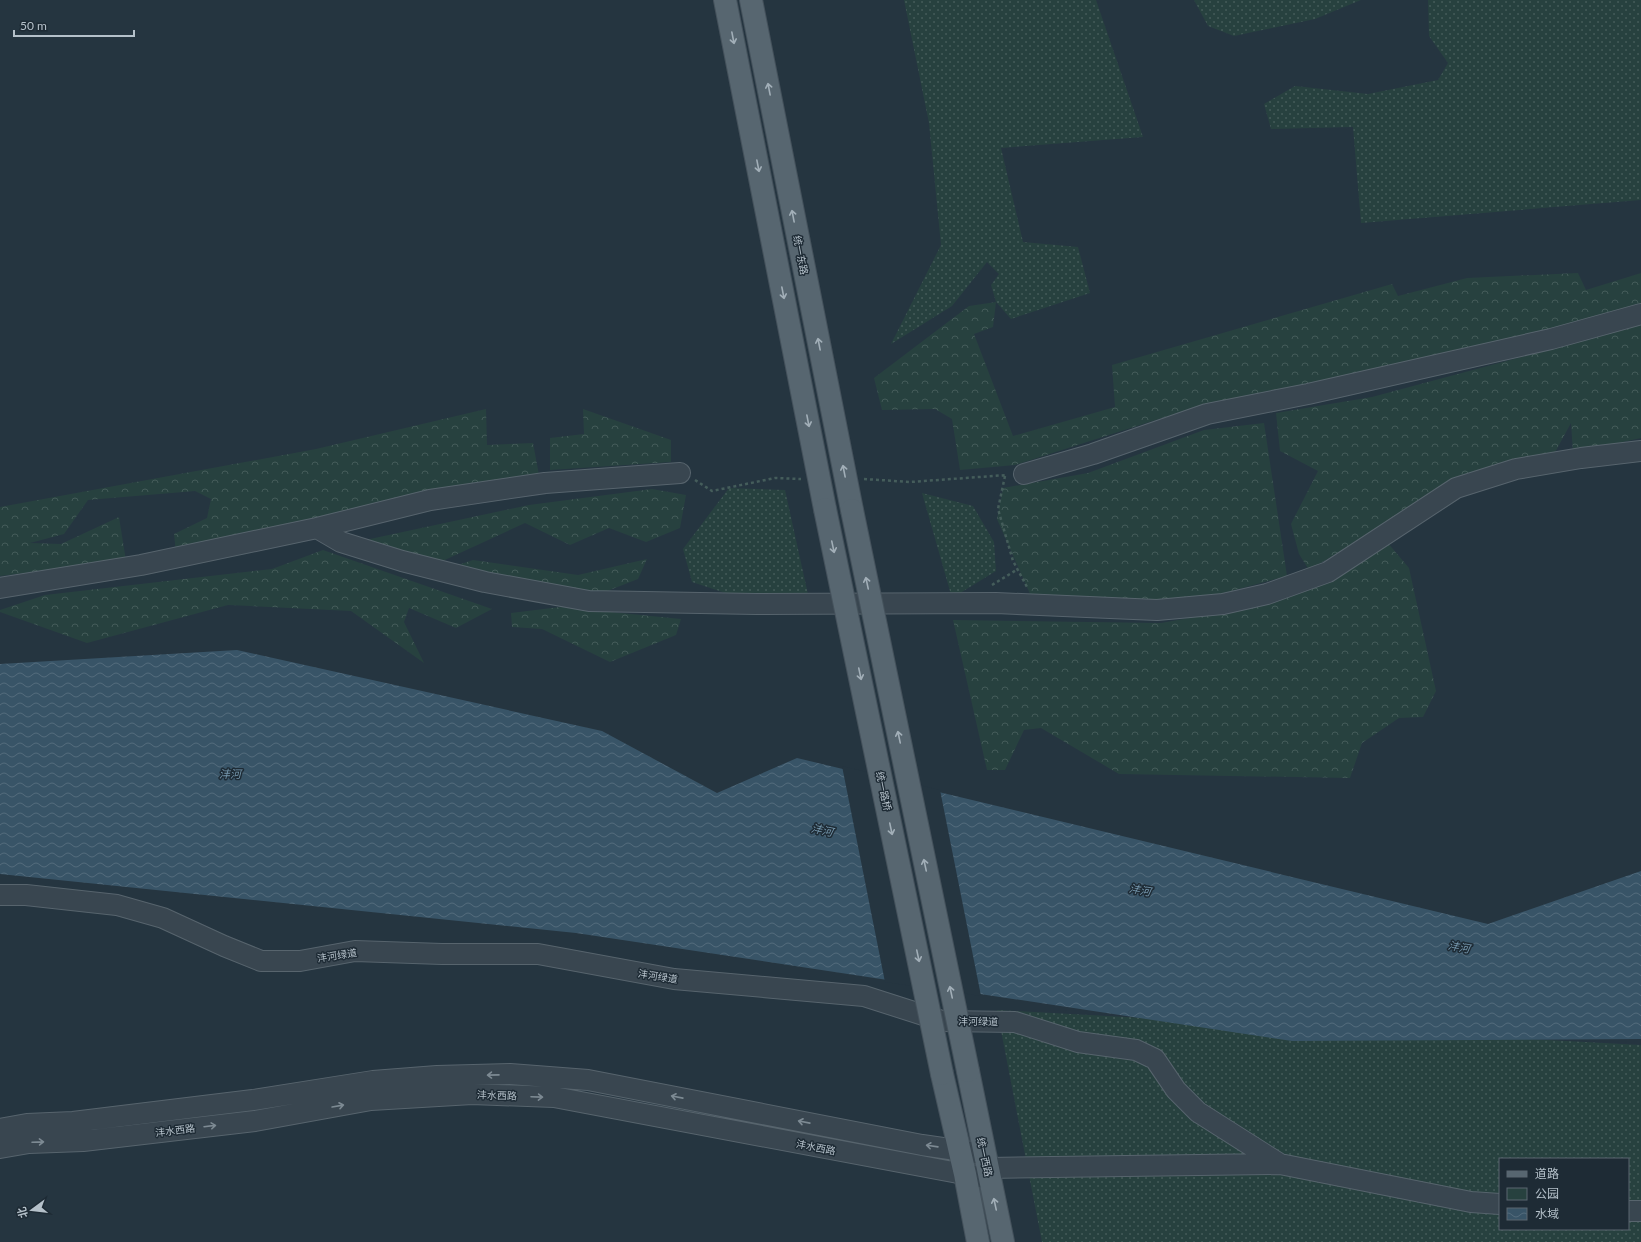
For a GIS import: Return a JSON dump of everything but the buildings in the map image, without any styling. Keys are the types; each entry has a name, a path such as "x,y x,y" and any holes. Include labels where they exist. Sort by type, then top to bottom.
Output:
{"main road":[{"path":"725,0 820,480"},
{"name":"统一东路","path":"751,0 845,478 968,1071"},
{"name":"统一路桥","path":"820,480 942,1074 960,1150"},
{"name":"统一西路","path":"968,1071 1003,1242"},
{"path":"960,1150 978,1242"}],"street":[{"path":"1015,474 1093,454 1207,414 1308,394 1551,339 1641,314"},
{"path":"317,528 341,542 402,560 485,582 588,601 1037,605 1158,610 1223,604 1267,594 1328,572 1393,531 1456,488 1516,469 1580,458 1641,451"},
{"path":"0,588 141,565 317,528 430,500 545,484 680,473"},
{"name":"沣河绿道","path":"0,895 26,895 117,905 162,918 261,961 300,961 355,951 442,954 538,954 674,979 864,996 942,1020 1015,1022 1078,1042 1136,1050 1155,1059 1176,1090 1198,1112 1280,1164"},
{"name":"沣水西路","path":"0,1129 27,1124 73,1122 253,1100 373,1081 437,1076 510,1074 588,1080 922,1145 960,1150 987,1167"},
{"name":"沣水西路","path":"0,1148 29,1143 83,1140 255,1121 371,1100 472,1094 554,1097 965,1174 987,1167"},
{"path":"987,1167 1280,1164 1471,1202 1499,1204"},
{"path":"1629,1211 1641,1211"}],"path":[{"path":"680,473 690,477 712,491 775,478 820,480"},
{"path":"845,478 910,482 1015,474"},
{"path":"1015,474 998,509 1013,561 1037,605"}],"green space":[{"path":"904,0 1096,0 1143,137 1001,148 1023,242 1078,247 1090,293 1011,319 996,302 991,285 999,274 987,262 952,306 891,344 941,245 929,123"},
{"path":"1194,0 1361,0 1315,19 1234,36 1208,26"},
{"path":"1428,0 1641,0 1641,200 1361,223 1353,127 1271,129 1264,104 1295,86 1368,94 1438,80 1448,63 1429,36"},
{"path":"1578,273 1586,290 1641,273 1641,306 1533,334 1187,410 1015,465 960,470 952,419 935,409 882,410 874,378 969,306 996,302 993,327 974,334 1013,436 1115,407 1112,365 1392,284 1398,296 1467,278"},
{"path":"1641,325 1641,438 1573,453 1571,423 1553,456 1434,495 1309,570 1299,554 1291,524 1318,471 1280,451 1276,413 1372,397"},
{"path":"486,409 487,445 533,443 539,475 176,553 174,534 207,518 211,499 195,491 88,500 64,534 30,543 61,544 119,517 126,561 0,576 0,507 316,449"},
{"path":"583,409 671,440 671,462 550,470 550,438 584,434"},
{"path":"1264,423 1287,576 1191,602 1034,603 997,519 1003,488 1088,473 1204,430"},
{"path":"729,488 785,490 809,599 753,602 692,582 683,549"},
{"path":"652,489 686,495 680,528 646,542 609,528 570,545 525,523 436,564 356,542 529,505"},
{"path":"922,493 973,506 994,542 996,571 952,598"},
{"path":"1387,542 1409,568 1436,691 1423,717 1399,718 1362,743 1350,778 1119,774 1041,728 1024,730 1005,770 987,770 953,620 1161,623 1211,614"},
{"path":"323,550 492,609 456,628 409,608 404,622 424,663 351,611 228,605 87,643 0,612 0,610 45,595 272,569"},
{"path":"647,559 638,579 597,595 443,570 473,560 578,575"},
{"path":"560,607 681,619 676,635 610,662 542,629 512,627 511,613"},
{"path":"997,1010 1641,1045 1641,1242 1042,1242"}],"water":[{"name":"沣河","path":"237,650 602,731 717,793 797,758 1488,924 1641,871 1641,1039 1292,1041 576,933 0,874 0,664"}],"pier":[{"path":"842,766 940,790 981,996 885,982"}]}
